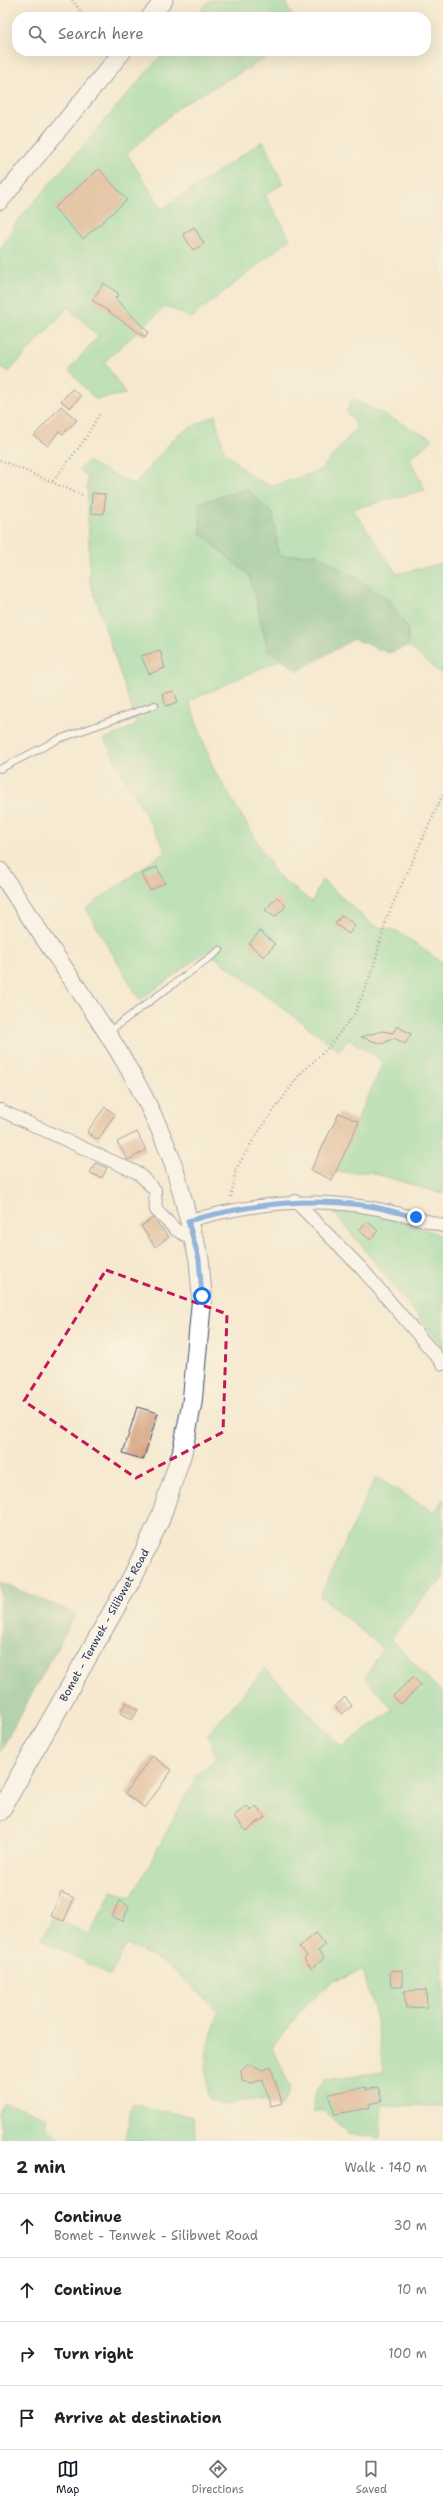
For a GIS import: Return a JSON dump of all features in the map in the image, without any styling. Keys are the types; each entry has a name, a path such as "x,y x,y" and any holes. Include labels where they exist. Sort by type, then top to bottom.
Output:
{"main road":[{"path":"154,12 164,0"},
{"path":"0,201 119,56"},
{"path":"0,872 107,1033 140,1091 167,1147 194,1240"},
{"name":"Bomet - Tenwek - Silibwet Road","path":"0,1811 134,1576 162,1512 182,1453 192,1403 202,1296 199,1259 194,1240"}],"street":[{"path":"0,1110 138,1173 155,1190 156,1210 176,1230 194,1240"},
{"path":"295,1201 362,1269 443,1364"},
{"path":"188,1221 229,1210 295,1201 362,1205 416,1217 443,1226"}],"lane":[{"path":"0,768 59,739 155,705"},
{"path":"107,1033 220,950"}],"path":[{"path":"72,0 81,12"},
{"path":"53,482 83,442 100,413"},
{"path":"0,460 82,495"},
{"path":"229,1210 236,1168 255,1137 300,1074 326,1050 355,1013 373,969 386,919 443,794"}],"highlighted area":[{"path":"106,1270 227,1314 223,1432 136,1478 24,1401"}],"green space":[{"path":"210,0 284,0 290,12 199,12"},
{"path":"161,56 270,56 180,106 127,154 162,209 263,141 283,184 265,195 290,239 191,318 166,306 104,362 126,394 95,399 69,370 98,336 68,307 9,372 0,366 0,251 15,224"},
{"path":"352,399 433,439 410,459 425,490 353,509 397,574 443,563 443,675 408,646 408,628 317,554 279,556 273,514 201,534 250,576 268,650 281,659 189,701 213,768 277,875 312,902 322,880 374,926 397,931 443,963 443,994 440,999 443,1001 443,1194 370,1172 332,1172 384,1062 349,1039 339,1050 207,951 140,1000 86,909 166,851 104,740 137,725 90,581 87,476 79,469 87,461 134,485 178,434 215,415 224,451 253,478 273,486 320,470 357,428 347,411"},
{"path":"247,489 273,514 279,556 317,554 389,600 408,629 408,646 389,653 354,639 298,671 268,650 250,576 201,534 199,503"},
{"path":"330,1207 376,1213 443,1236 443,1347"},
{"path":"376,1477 434,1512 443,1499 443,1579 421,1600 391,1639 443,1694 443,2106 382,2105 380,2138 348,2133 324,2111 313,2111 316,2090 326,2079 383,2072 377,2019 363,1971 334,1980 305,2005 273,2048 290,2088 281,2107 260,2099 223,2104 208,2099 206,2055 219,2011 169,1966 127,1944 110,1975 42,1939 53,1917 89,1935 112,1891 132,1897 197,1775 217,1757 207,1736 265,1668 342,1747 393,1710 365,1677 383,1649 320,1596"},
{"path":"0,1582 76,1614 0,1752"},
{"path":"5,2103 46,2116 47,2129 66,2141 0,2141 0,2112"},
{"path":"132,2104 193,2117 197,2141 125,2141"}],"building":[{"path":"99,169 127,200 83,239 54,208"},
{"path":"194,227 204,244 193,250 183,234"},
{"path":"104,283 119,294 115,298 148,332 145,337 92,300"},
{"path":"72,389 81,396 70,408 61,401"},
{"path":"61,406 77,420 63,434 59,431 48,446 34,436"},
{"path":"92,493 105,494 104,514 91,513"},
{"path":"160,650 165,668 149,674 141,656"},
{"path":"174,691 178,702 166,706 162,694"},
{"path":"157,867 165,883 150,890 142,874"},
{"path":"277,897 286,906 275,917 265,910"},
{"path":"342,915 355,925 349,934 335,924"},
{"path":"260,931 275,944 264,957 249,944"},
{"path":"397,1026 411,1034 405,1044 394,1038 382,1044 361,1037 382,1031 393,1033"},
{"path":"105,1107 115,1114 98,1140 87,1132"},
{"path":"339,1113 359,1122 332,1180 311,1170"},
{"path":"137,1132 146,1150 128,1160 117,1142"},
{"path":"95,1163 107,1168 102,1178 90,1173"},
{"path":"153,1218 169,1237 155,1247 141,1226"},
{"path":"367,1221 378,1231 370,1240 359,1230"},
{"path":"137,1407 158,1413 143,1460 123,1453"},
{"path":"413,1677 421,1685 401,1704 393,1696"},
{"path":"345,1697 352,1706 342,1714 335,1706"},
{"path":"126,1702 138,1710 132,1720 120,1713"},
{"path":"152,1756 172,1770 145,1808 125,1793"},
{"path":"247,1806 251,1811 256,1806 265,1817 246,1831 234,1816"},
{"path":"61,1892 74,1898 64,1921 51,1916"},
{"path":"119,1901 129,1906 123,1921 112,1917"},
{"path":"315,1933 325,1945 318,1951 324,1958 312,1969 304,1959 307,1956 299,1947"},
{"path":"402,1970 402,1987 391,1987 390,1971"},
{"path":"426,1990 427,2007 406,2008 404,1991"},
{"path":"247,2064 253,2065 262,2070 271,2067 282,2103 271,2106 263,2080 251,2083 242,2080 241,2071"},
{"path":"366,2087 366,2090 378,2087 382,2101 369,2104 370,2108 335,2114 328,2094"}],"route":[{"path":"202,1296 199,1259 188,1221 229,1210 295,1201 362,1205 416,1217"}]}
